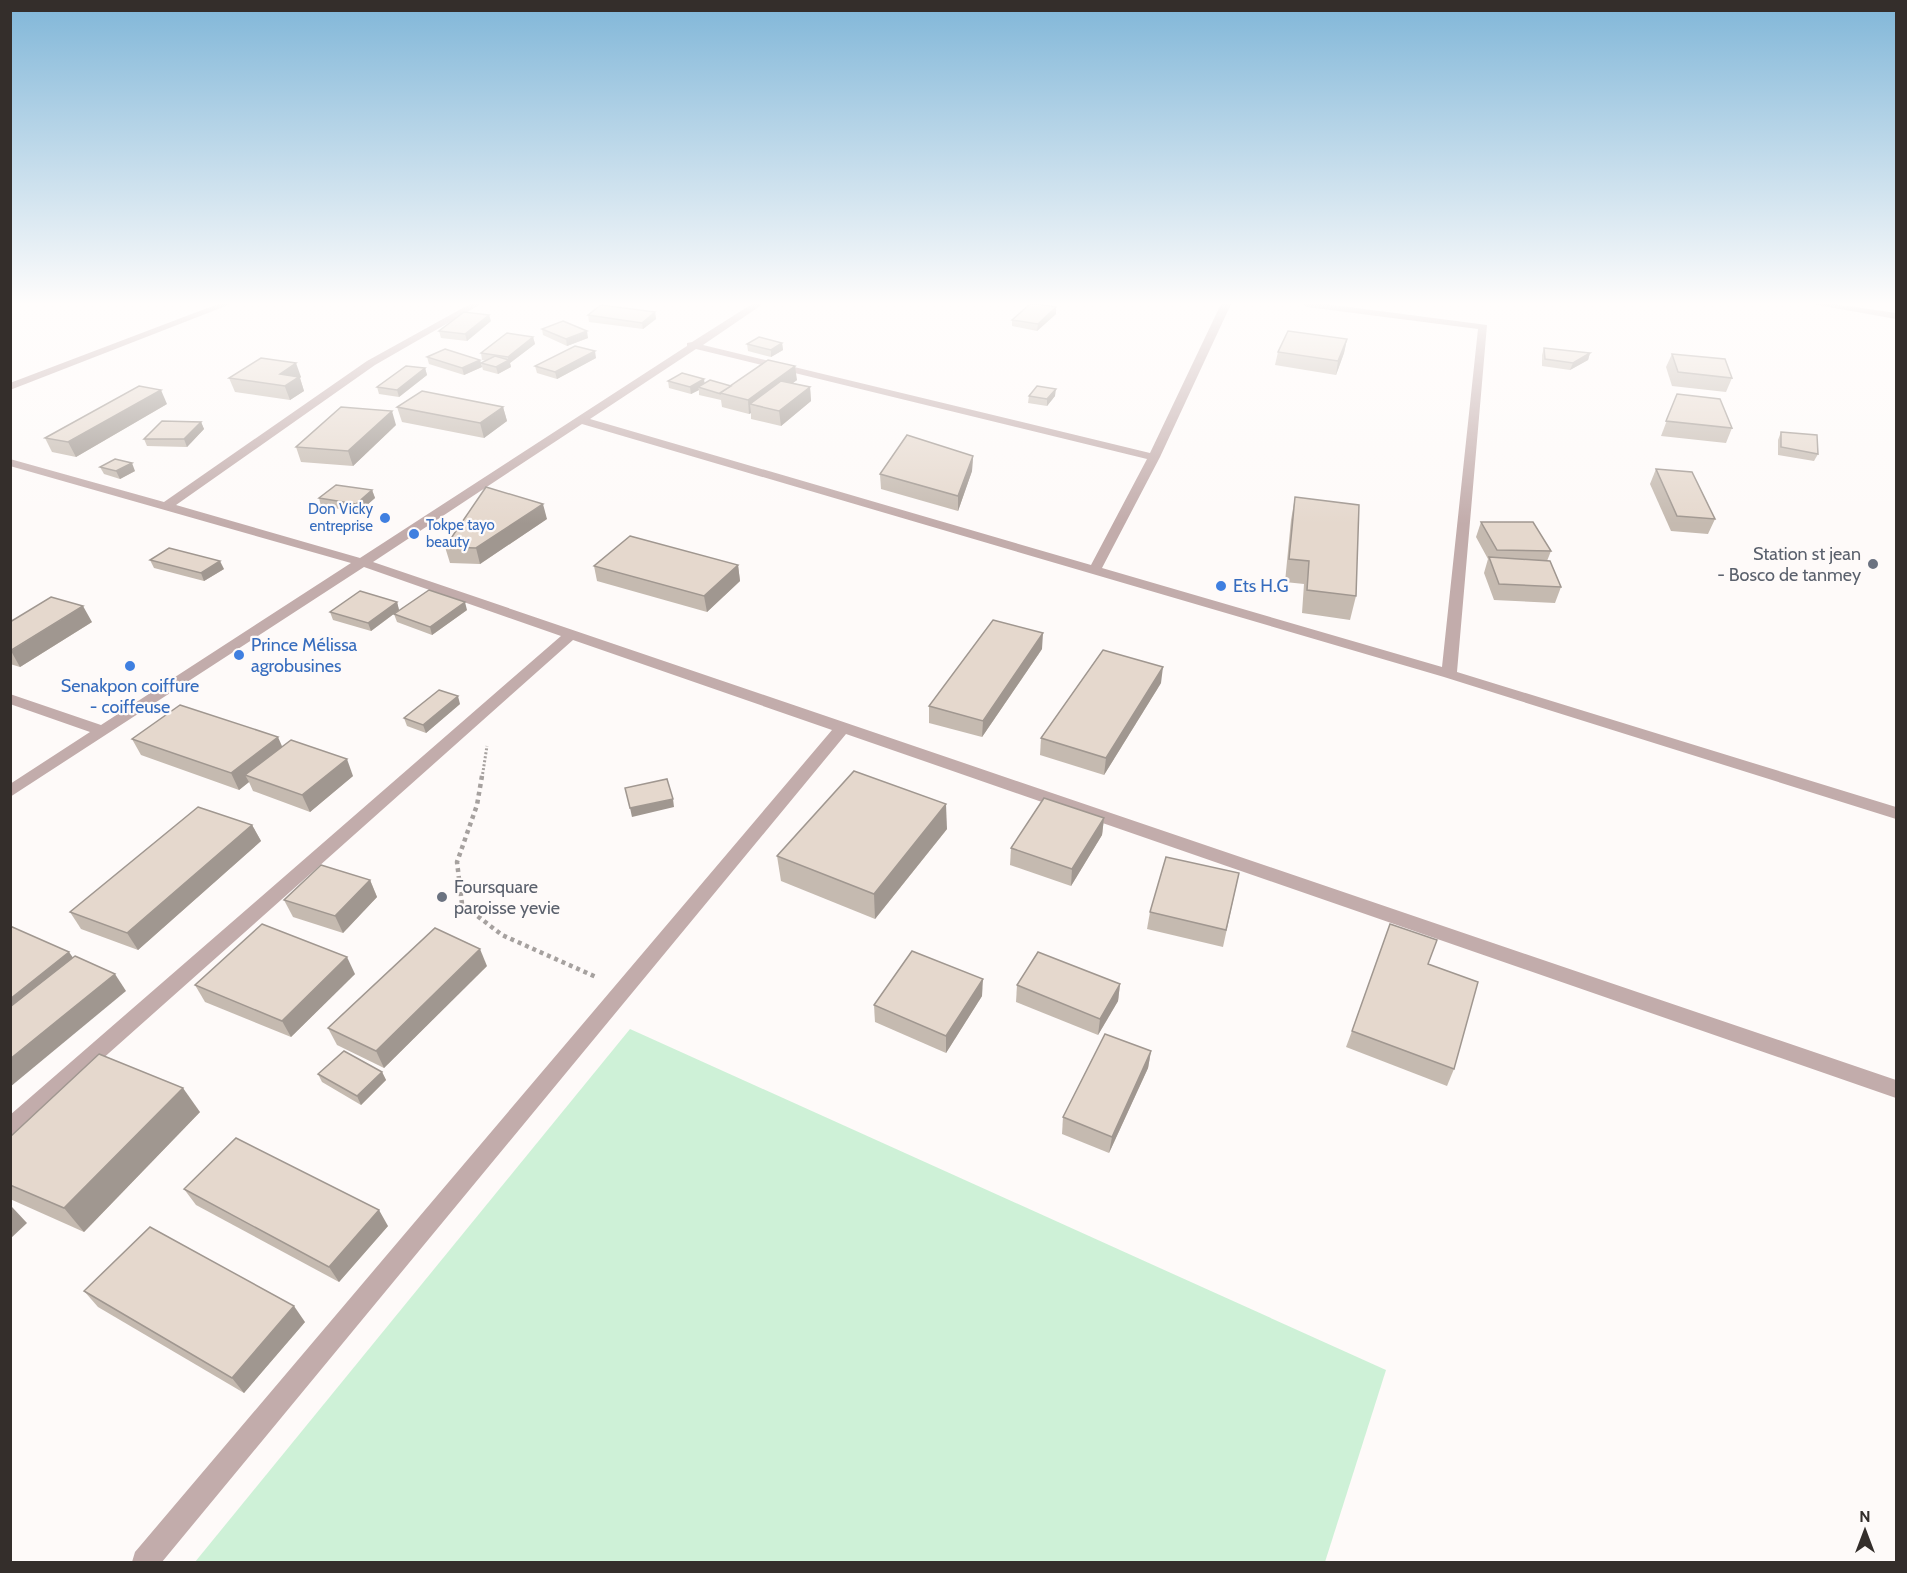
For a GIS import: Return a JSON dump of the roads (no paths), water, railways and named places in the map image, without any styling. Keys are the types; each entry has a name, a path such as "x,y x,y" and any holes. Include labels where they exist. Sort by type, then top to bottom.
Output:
{"street":[{"path":"10,387 35,377"},
{"path":"166,506 350,377"},
{"path":"10,792 642,377"},
{"path":"825,377 1154,457"},
{"path":"1095,568 1154,457 1191,377"},
{"path":"1449,674 1478,377"},
{"path":"578,419 1095,568 1449,674 1896,813"},
{"path":"10,462 361,562 1896,1089"},
{"path":"10,1128 570,635"},
{"path":"10,699 103,731"},
{"path":"145,1563 843,727"}],"place":[{"name":"Don Vicky entreprise","path":"385,518"},
{"name":"Tokpe tayo beauty","path":"414,534"},
{"name":"Station st jean - Bosco de tanmey","path":"1873,564"},
{"name":"Ets H.G","path":"1221,586"},
{"name":"Prince Mélissa agrobusines","path":"239,655"},
{"name":"Senakpon coiffure - coiffeuse","path":"130,666"},
{"name":"Foursquare paroisse yevie","path":"442,897"}]}
